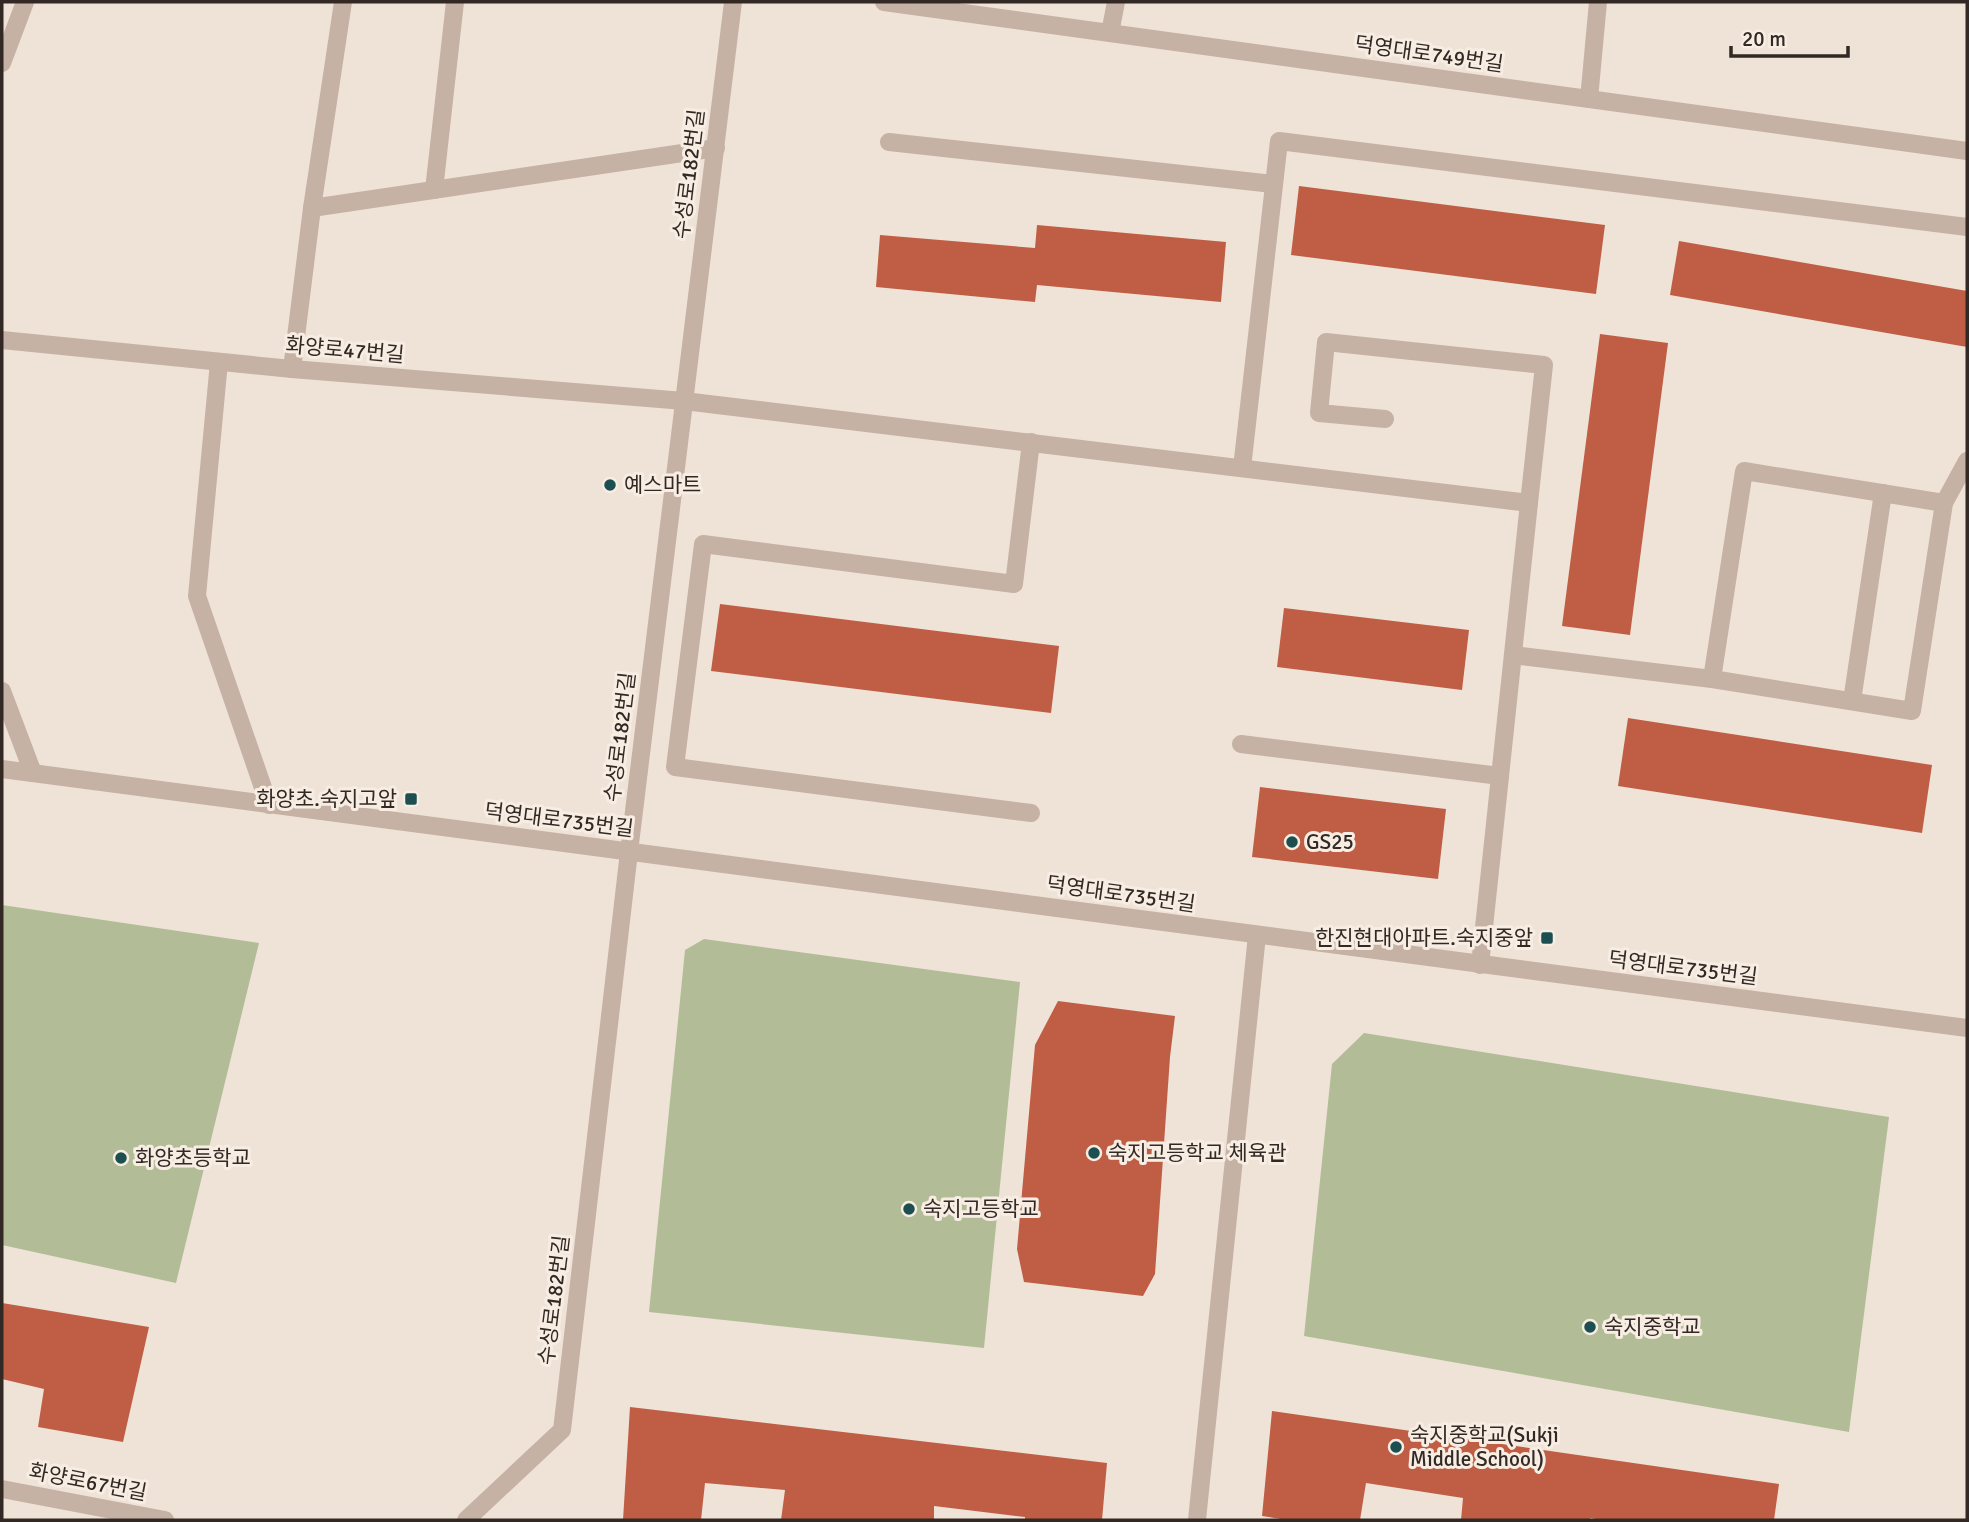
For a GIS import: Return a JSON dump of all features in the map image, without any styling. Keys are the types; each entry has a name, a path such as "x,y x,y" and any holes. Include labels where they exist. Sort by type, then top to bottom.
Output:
{"street":[{"path":"2,63 25,2"},
{"path":"292,369 312,208 343,2"},
{"path":"435,190 455,2"},
{"name":"수성로182번길","path":"466,1520 562,1430 629,852 733,2"},
{"name":"덕영대로749번길","path":"884,2 1967,151"},
{"path":"1110,33 1116,2"},
{"path":"1589,99 1598,2"},
{"path":"1242,468 1279,141 1967,227"},
{"path":"889,142 1273,184"},
{"path":"312,208 716,148"},
{"name":"화양로47번길","path":"2,340 292,369 684,401 1530,503"},
{"path":"1385,419 1318,412 1326,342 1544,365 1480,965"},
{"path":"219,362 197,596 269,805"},
{"path":"1031,442 1014,584 703,544 675,767 1031,813"},
{"path":"1513,655 1712,679 1912,711 1944,503 1967,461"},
{"path":"1712,679 1744,471 1944,503"},
{"path":"1852,701 1883,493"},
{"path":"2,691 33,773"},
{"path":"1241,744 1500,776"},
{"name":"덕영대로735번길","path":"2,769 1967,1028"},
{"path":"1197,1520 1257,935"},
{"name":"화양로67번길","path":"2,1489 165,1520"}],"green space":[{"path":"2,905 259,943 176,1283 2,1245"},
{"path":"704,939 1020,982 984,1348 649,1312 685,950"},
{"path":"1364,1033 1889,1117 1849,1432 1304,1336 1332,1064"}],"building":[{"path":"1299,186 1605,225 1596,294 1291,255"},
{"path":"1037,225 1226,242 1221,302 1037,285 1035,302 876,287 880,235 1035,248"},
{"path":"1679,241 1967,291 1967,347 1670,295"},
{"path":"1600,334 1668,343 1630,635 1562,626"},
{"path":"720,604 1059,646 1051,713 711,671"},
{"path":"1284,608 1469,630 1462,690 1277,667"},
{"path":"1628,718 1932,765 1922,833 1618,786"},
{"path":"1260,787 1446,809 1438,879 1252,857"},
{"name":"숙지고등학교 체육관","path":"1058,1001 1175,1016 1155,1274 1143,1296 1024,1282 1017,1249 1035,1045"},
{"path":"2,1303 149,1327 123,1442 38,1427 44,1389 2,1379"},
{"path":"630,1407 1107,1463 1102,1520 1025,1520 1025,1517 934,1506 934,1520 781,1520 785,1490 705,1483 701,1520 623,1520"},
{"name":"숙지중학교(Sukji Middle School)","path":"1272,1411 1779,1484 1774,1520 1461,1520 1463,1498 1366,1483 1360,1520 1287,1520 1262,1516"}],"place":[{"name":"예스마트","path":"610,485"},
{"name":"화양초.숙지고앞","path":"411,799"},
{"name":"GS25","path":"1292,842"},
{"name":"한진현대아파트.숙지중앞","path":"1547,938"},
{"name":"숙지고등학교 체육관","path":"1094,1153"},
{"name":"화양초등학교","path":"121,1158"},
{"name":"숙지고등학교","path":"909,1209"},
{"name":"숙지중학교","path":"1590,1327"},
{"name":"숙지중학교(Sukji Middle School)","path":"1396,1447"}]}
